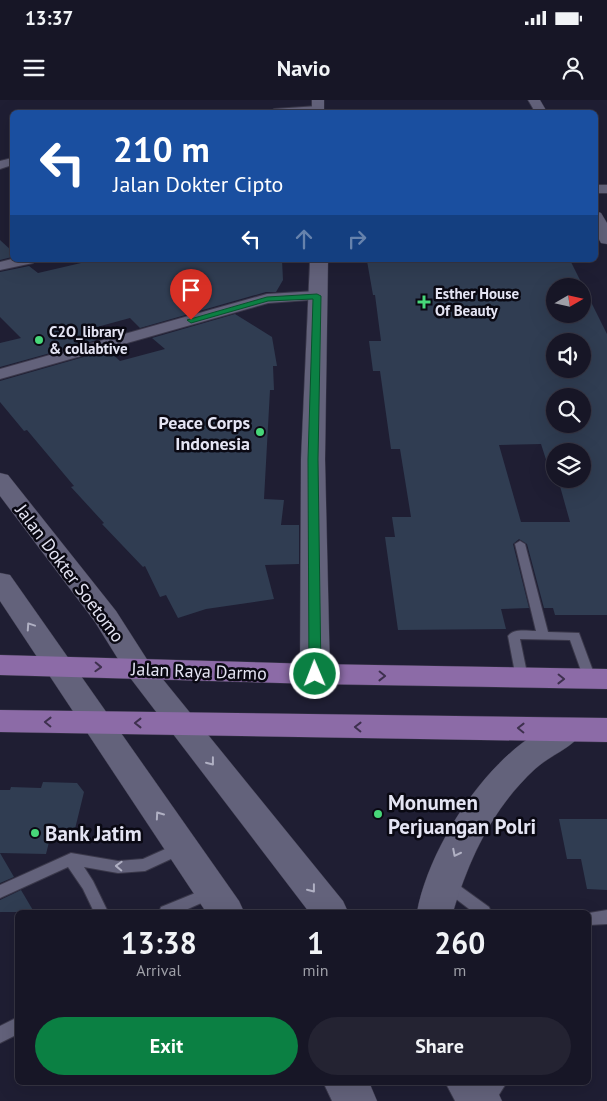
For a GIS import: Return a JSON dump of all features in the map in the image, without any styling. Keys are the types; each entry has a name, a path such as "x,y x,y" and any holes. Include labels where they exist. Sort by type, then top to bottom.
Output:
{"main road":[{"path":"598,222 607,238"},
{"path":"315,674 313,459 319,262"},
{"name":"Jalan Dokter Soetomo","path":"0,480 106,617 138,668 180,723 328,910"},
{"path":"0,581 95,723 219,902"},
{"name":"Jalan Raya Darmo","path":"0,665 315,674 599,679"},
{"path":"0,721 607,730"},
{"path":"440,897 448,869 469,828 495,789 524,759 569,729"},
{"path":"346,1085 356,1101"},
{"path":"469,1085 482,1101"}],"street":[{"path":"292,110 318,107"},
{"path":"0,266 19,262"},
{"path":"0,374 267,299 317,296"}],"lane":[{"path":"520,544 544,635"},
{"path":"522,678 514,636 544,635 575,636 599,679"},
{"path":"0,892 71,859 118,867 145,865 181,848"},
{"path":"71,859 88,885 100,910"},
{"path":"440,897 478,910"},
{"path":"177,910 219,902"},
{"path":"591,920 607,917"},
{"path":"0,1035 15,1027"},
{"path":"482,1101 496,1085"}],"building":[{"path":"0,240 10,249 10,258 0,260"},
{"path":"85,262 282,262 283,280 276,292 266,292 140,328 130,318 86,330 97,340 0,367 0,343 21,338 0,317 0,272 29,266 38,273"},
{"path":"367,262 571,262 579,278 546,278 546,323 591,323 591,302 607,334 607,615 555,615 553,608 544,608 527,544 519,539 513,544 529,608 501,609 506,629 398,630 385,537 395,537 392,517 411,517 400,449 391,449 380,371 373,371 369,341 381,341 375,295 373,295"},
{"path":"235,314 272,337 277,366 273,366 274,390 270,390 264,499 284,500 281,525 299,525 299,564 265,565 274,599 206,609 178,618 166,595 160,597 145,566 143,567 102,524 104,523 71,487 74,486 27,430 24,431 0,402 0,381 108,350 120,361 165,349 152,338"},
{"name":"Bank Jatim","path":"43,782 77,783 84,792 75,829 65,837 63,842 49,842 46,854 0,853 0,790 10,790 11,787 41,788"},
{"path":"559,819 607,819 607,890 587,889 581,859 567,859"},
{"path":"0,853 14,877 0,883"},
{"path":"21,890 33,910 0,912 0,900"}],"place":[{"name":"Esther House Of Beauty","path":"424,302"},
{"name":"C2O_library & collabtive","path":"39,340"},
{"name":"Peace Corps Indonesia","path":"260,432"},
{"name":"Monumen Perjuangan Polri","path":"378,814"},
{"name":"Bank Jatim","path":"35,833"}],"route":[{"path":"191,320 267,299 291,296 317,296 313,459 315,674"}]}
